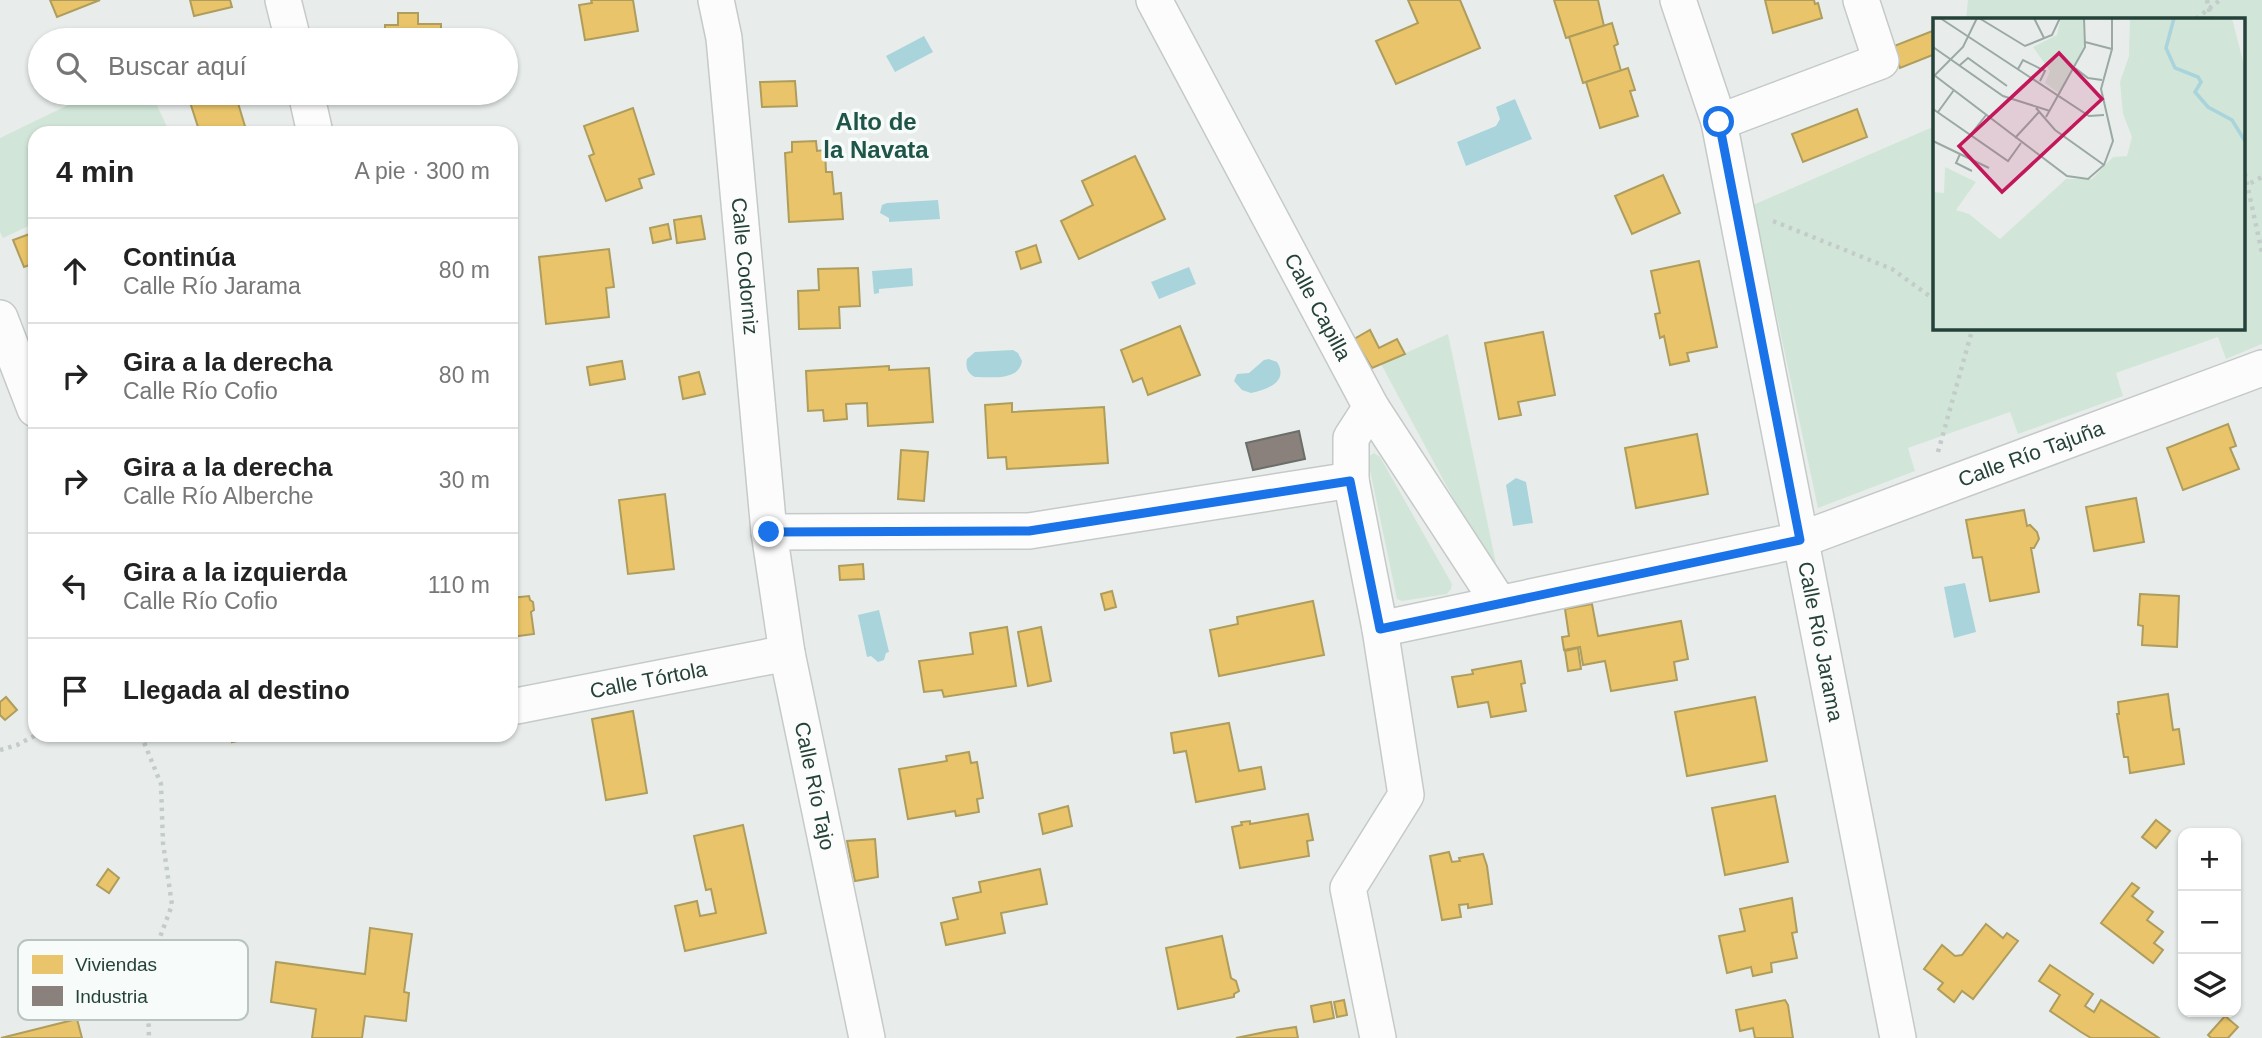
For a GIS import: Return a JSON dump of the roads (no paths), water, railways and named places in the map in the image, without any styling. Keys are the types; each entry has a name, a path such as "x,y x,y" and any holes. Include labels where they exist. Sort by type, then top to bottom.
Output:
{"street":[{"path":"283,0 290,28"},
{"name":"Calle Codorniz","path":"716,0 724,38 769,532"},
{"name":"Calle Capilla","path":"1154,0 1371,407 1499,603"},
{"name":"Calle Río Jarama","path":"1678,0 1719,122 1899,1038"},
{"path":"1719,122 1881,61 1861,0"},
{"path":"309,105 313,126"},
{"path":"0,318 28,392"},
{"name":"Calle Río Tajuña","path":"1380,629 1800,540 2262,368"},
{"path":"1371,407 1351,438 1350,481 1380,629 1406,795 1348,888 1378,1038"},
{"path":"769,532 1029,531 1350,481"},
{"name":"Calle Río Tajo","path":"769,532 787,653 867,1038"},
{"name":"Calle Tórtola","path":"518,706 787,653"}],"water":[{"path":"924,36 933,52 895,72 886,56"},
{"path":"1515,99 1532,139 1466,166 1457,142 1496,126 1500,119 1496,107"},
{"path":"938,200 940,219 889,222 889,218 880,213 882,205 887,203"},
{"path":"1189,267 1196,284 1159,299 1151,282"},
{"path":"912,268 913,286 879,289 879,293 874,294 872,271"},
{"path":"1013,350 1022,361 1016,372 1010,375 975,377 966,365 967,359 975,352"},
{"path":"1269,359 1277,362 1280,369 1279,379 1275,384 1251,393 1242,390 1234,381 1237,374 1249,373"},
{"path":"1516,478 1526,482 1533,523 1513,526 1506,485"},
{"path":"1965,583 1976,632 1954,638 1944,587"},
{"path":"879,610 889,652 884,660 878,662 871,656 867,657 858,615"}],"district":[{"name":"Alto de la Navata","path":"876,136"}]}
